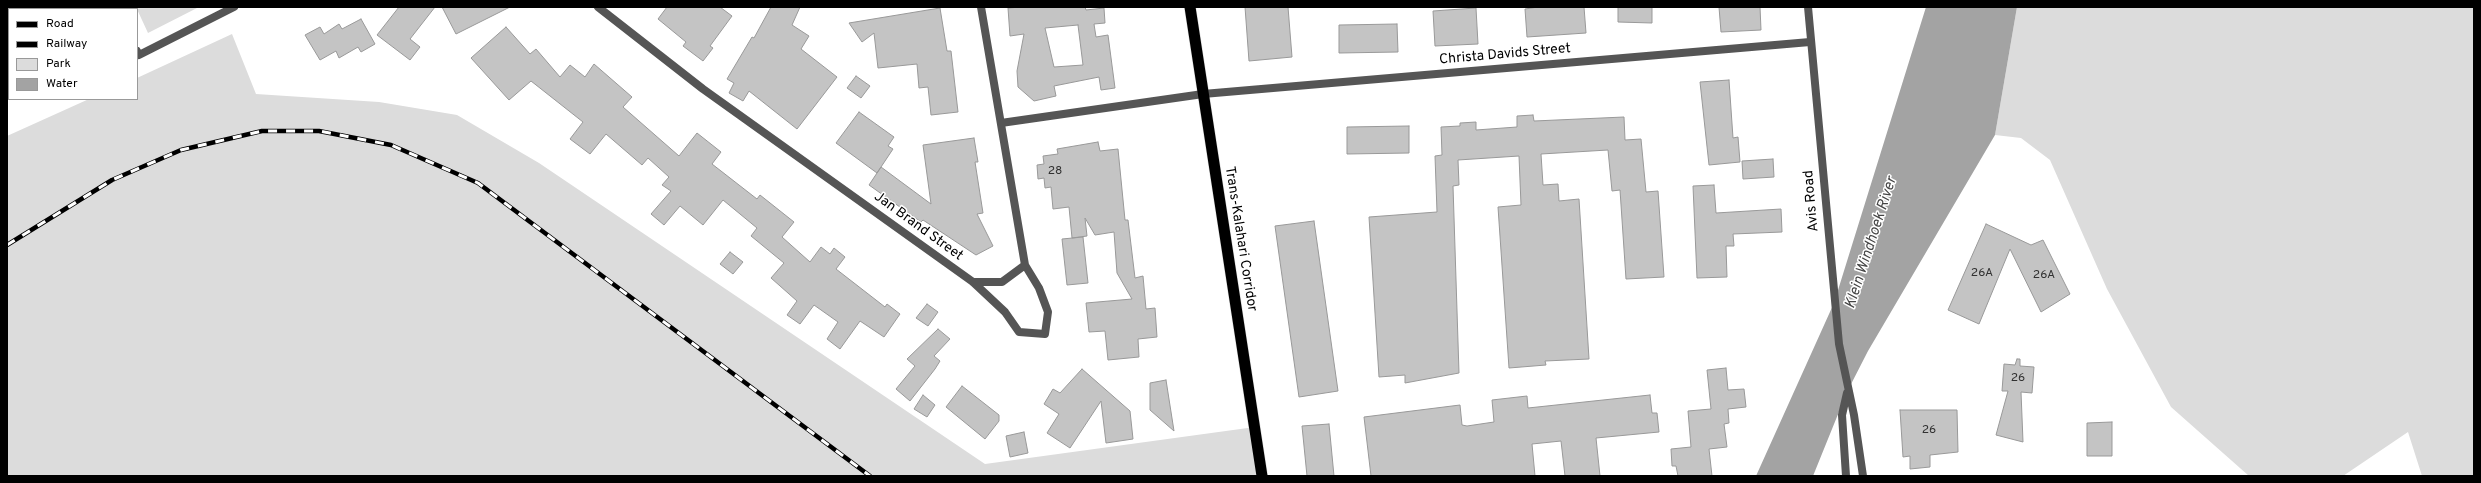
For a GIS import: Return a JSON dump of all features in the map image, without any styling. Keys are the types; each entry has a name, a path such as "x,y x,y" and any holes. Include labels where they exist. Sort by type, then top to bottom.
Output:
{"highway":[{"name":"Trans-Kalahari Corridor","path":"1190,7 1262,476"}],"street":[{"path":"138,53 234,7"},
{"name":"Jan Brand Street","path":"598,7 703,89 973,282 1005,312 1019,332 1045,334 1048,312 1039,288 1025,265 981,7"},
{"name":"Avis Road","path":"1808,7 1834,303 1848,392 1854,415 1863,476"},
{"name":"Christa Davids Street","path":"1203,94 1810,42"},
{"path":"1001,123 1203,94"},
{"path":"973,282 1002,282 1025,265"},
{"name":"Avis Road","path":"1846,476 1842,415 1848,392"}],"green space":[{"path":"199,7 148,33 138,11 138,8 136,8"},
{"path":"2017,7 2474,7 2474,476 2422,476 2408,432 2343,476 2249,476 2171,407 2107,289 2050,160 2021,138 1995,135"},
{"path":"232,34 256,94 379,102 457,115 539,163 985,464 1255,427 1261,476 7,476 7,136 87,100 138,100 138,78"}],"water":[{"name":"Klein Windhoek River","path":"1926,7 2017,7 1995,135 1868,351 1847,392 1813,476 1756,476 1834,303"}],"building":[{"path":"399,7 435,7 410,39 420,47 410,60 377,35"},
{"path":"442,7 510,7 456,34"},
{"path":"667,7 720,7 732,16 710,46 713,48 703,61 683,46 686,42 658,19"},
{"path":"771,7 800,7 792,25 809,36 801,49 837,77 797,129 749,91 743,101 729,93 734,83 727,79 752,37 754,38"},
{"path":"1085,7 1086,10 1104,8 1105,23 1094,24 1096,37 1108,35 1115,88 1101,90 1099,77 1054,86 1056,96 1034,101 1018,87 1017,71 1024,34 1010,36 1008,8","holes":["1078,25 1083,65 1054,67 1045,28"]},
{"path":"1245,7 1288,7 1292,57 1249,61"},
{"path":"1538,7 1584,7 1586,33 1527,37 1525,9"},
{"path":"1618,7 1652,7 1652,23 1618,22"},
{"path":"1719,7 1760,7 1761,30 1721,32"},
{"path":"940,8 947,51 951,51 958,112 931,115 928,87 919,88 917,64 878,68 874,33 862,42 849,23"},
{"path":"1476,8 1478,44 1435,46 1433,11"},
{"path":"361,19 375,44 361,52 358,47 339,58 336,51 320,60 305,35 320,27 324,34 339,24 342,29"},
{"path":"1397,24 1398,52 1339,53 1339,25"},
{"path":"506,27 530,54 536,49 560,77 570,65 585,77 594,64 632,97 623,107 679,156 697,133 721,152 712,164 757,199 760,195 794,222 782,237 810,262 821,247 830,254 834,248 845,257 836,269 885,307 887,304 900,314 884,337 860,321 840,349 827,339 838,322 814,305 800,324 787,315 797,301 771,278 784,263 751,236 757,228 723,200 703,225 680,206 664,225 651,214 671,191 662,185 669,177 648,158 642,165 606,134 590,154 570,139 583,122 531,81 509,100 471,58"},
{"path":"856,76 870,86 861,98 847,88"},
{"path":"1729,80 1733,138 1738,137 1740,162 1709,165 1700,82"},
{"path":"859,112 894,137 888,146 893,149 877,173 836,143"},
{"path":"1533,115 1534,121 1624,117 1625,140 1641,139 1646,192 1658,191 1664,277 1626,279 1620,190 1612,191 1608,150 1541,154 1543,185 1558,184 1559,201 1579,199 1589,359 1545,361 1546,365 1509,368 1498,207 1521,205 1519,156 1458,160 1459,185 1453,186 1459,373 1405,383 1405,375 1379,377 1369,217 1437,212 1435,156 1442,155 1441,127 1460,126 1460,123 1476,122 1476,130 1517,127 1517,116"},
{"path":"1409,126 1409,153 1347,154 1347,127"},
{"path":"974,138 978,162 975,162 983,213 977,214 993,246 976,255 923,220 921,222 869,185 881,167 931,204 923,145"},
{"path":"1098,142 1100,151 1118,149 1125,220 1128,220 1135,278 1143,276 1146,309 1155,308 1157,337 1138,339 1139,357 1108,360 1105,331 1089,332 1086,303 1132,299 1117,273 1114,232 1095,235 1085,218 1087,236 1072,238 1069,207 1053,209 1051,187 1045,188 1044,178 1038,179 1037,165 1044,164 1043,156 1058,154 1057,149"},
{"path":"1773,159 1774,177 1743,179 1742,161"},
{"path":"1714,185 1716,213 1781,209 1782,232 1733,234 1734,246 1726,246 1727,277 1697,278 1693,186"},
{"path":"1314,221 1338,391 1299,397 1275,226"},
{"path":"1986,224 2031,245 2043,240 2070,294 2041,312 2010,249 1979,324 1948,310"},
{"path":"1083,237 1088,283 1067,285 1062,239"},
{"path":"730,252 743,262 733,274 720,264"},
{"path":"927,304 938,312 928,326 916,318"},
{"path":"938,329 950,339 934,356 940,361 910,401 896,389 915,366 907,359"},
{"path":"2017,359 2020,359 2020,366 2034,367 2032,393 2021,392 2023,442 1996,435 2008,391 2002,391 2004,364 2015,365"},
{"path":"1726,368 1728,390 1744,389 1746,407 1728,409 1729,423 1724,424 1727,447 1709,449 1712,476 1678,476 1676,466 1672,466 1671,449 1691,447 1688,411 1711,409 1707,370"},
{"path":"1082,369 1130,411 1133,439 1106,443 1101,401 1070,448 1047,433 1059,414 1044,404 1053,389 1060,393"},
{"path":"1166,380 1174,431 1150,410 1150,383"},
{"path":"962,386 999,415 999,421 985,439 946,407"},
{"path":"923,395 935,405 927,417 914,409"},
{"path":"1650,395 1652,413 1657,413 1659,432 1596,438 1600,476 1565,476 1561,441 1532,444 1535,476 1371,476 1364,417 1460,405 1462,425 1467,426 1494,422 1492,400 1527,396 1528,408"},
{"path":"1900,410 1957,410 1958,452 1930,455 1930,467 1910,469 1910,456 1903,457"},
{"path":"2112,422 2112,456 2087,456 2087,423"},
{"path":"1329,424 1334,476 1307,476 1302,426"},
{"path":"1024,432 1028,453 1010,457 1006,436"}],"railway":[{"path":"7,245 112,180 181,150 262,131 319,131 391,145 478,183 870,476"}]}
